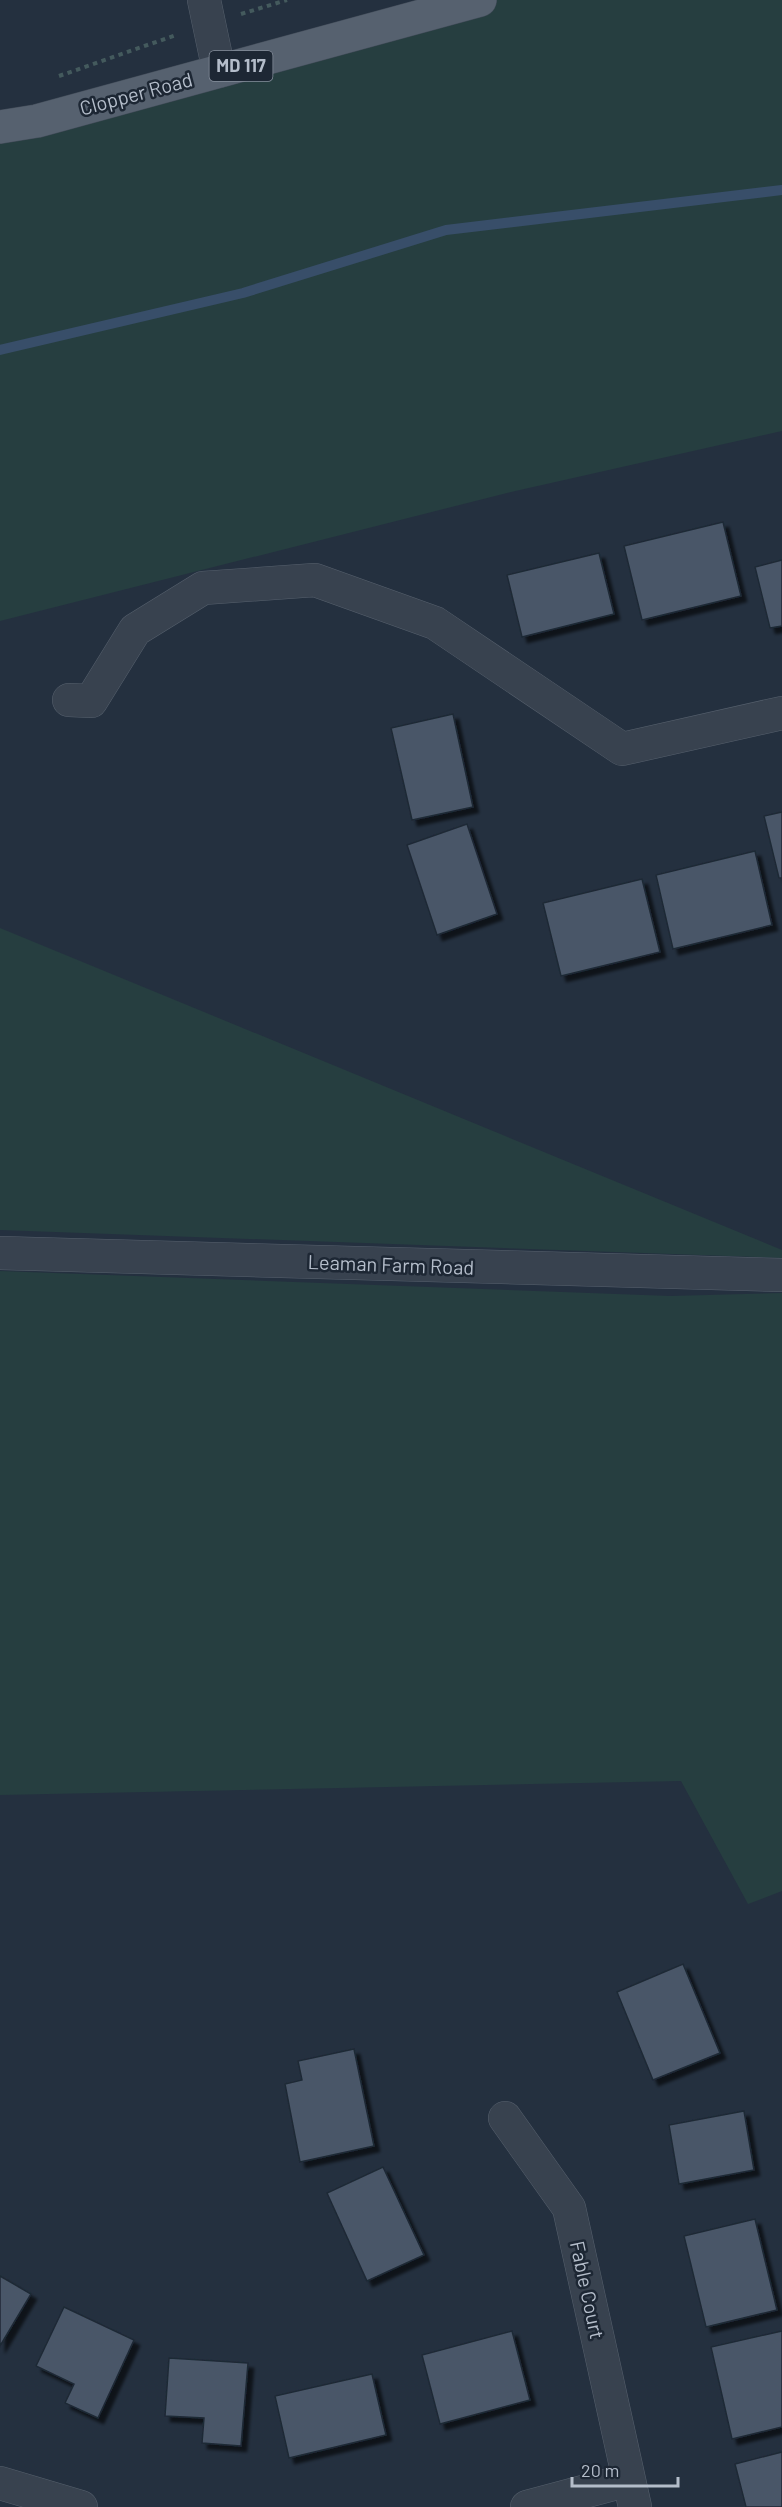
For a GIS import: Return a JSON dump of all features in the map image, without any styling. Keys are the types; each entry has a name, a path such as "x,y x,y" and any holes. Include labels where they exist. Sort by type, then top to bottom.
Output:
{"main road":[{"name":"Clopper Road","path":"0,127 37,121 480,0"}],"street":[{"path":"207,12 219,71"},
{"path":"69,700 91,701 135,630 203,588 315,580 435,622 622,749 782,713"},
{"name":"Leaman Farm Road","path":"0,1253 782,1275"},
{"name":"Fable Court","path":"505,2118 569,2208 632,2493"},
{"path":"0,2483 81,2507"},
{"path":"527,2507 632,2493"}],"path":[{"path":"56,77 207,12 287,0"}],"green space":[{"path":"480,0 782,0 782,431 511,492 0,621 0,127"},
{"path":"0,928 782,1250 782,1258 0,1230"},
{"path":"0,1271 670,1296 782,1293 782,1891 748,1904 681,1781 0,1795"}],"building":[{"path":"723,522 741,596 642,620 624,546"},
{"path":"599,553 614,614 522,637 507,575"},
{"path":"782,560 782,626 770,628 755,567"},
{"path":"453,714 473,807 412,820 391,728"},
{"path":"782,812 782,878 779,878 764,816"},
{"path":"467,824 497,914 437,935 407,845"},
{"path":"755,851 772,925 673,949 656,875"},
{"path":"642,879 660,952 561,976 543,903"},
{"path":"683,1964 720,2053 653,2080 617,1992"},
{"path":"354,2049 374,2146 300,2162 285,2084 302,2080 298,2061"},
{"path":"744,2111 754,2170 679,2184 669,2125"},
{"path":"383,2167 424,2255 367,2281 327,2193"},
{"path":"755,2219 777,2310 706,2327 684,2236"},
{"path":"0,2276 31,2294 0,2346"},
{"path":"64,2307 134,2340 98,2418 65,2403 74,2384 36,2366"},
{"path":"512,2331 530,2400 440,2424 422,2355"},
{"path":"782,2331 782,2427 732,2439 711,2347"},
{"path":"169,2358 248,2363 241,2446 202,2443 204,2418 165,2416"},
{"path":"372,2374 386,2435 289,2458 275,2396"},
{"path":"782,2452 782,2507 746,2507 735,2464"}],"waterway":[{"path":"0,350 243,293 446,230 782,190"}]}
